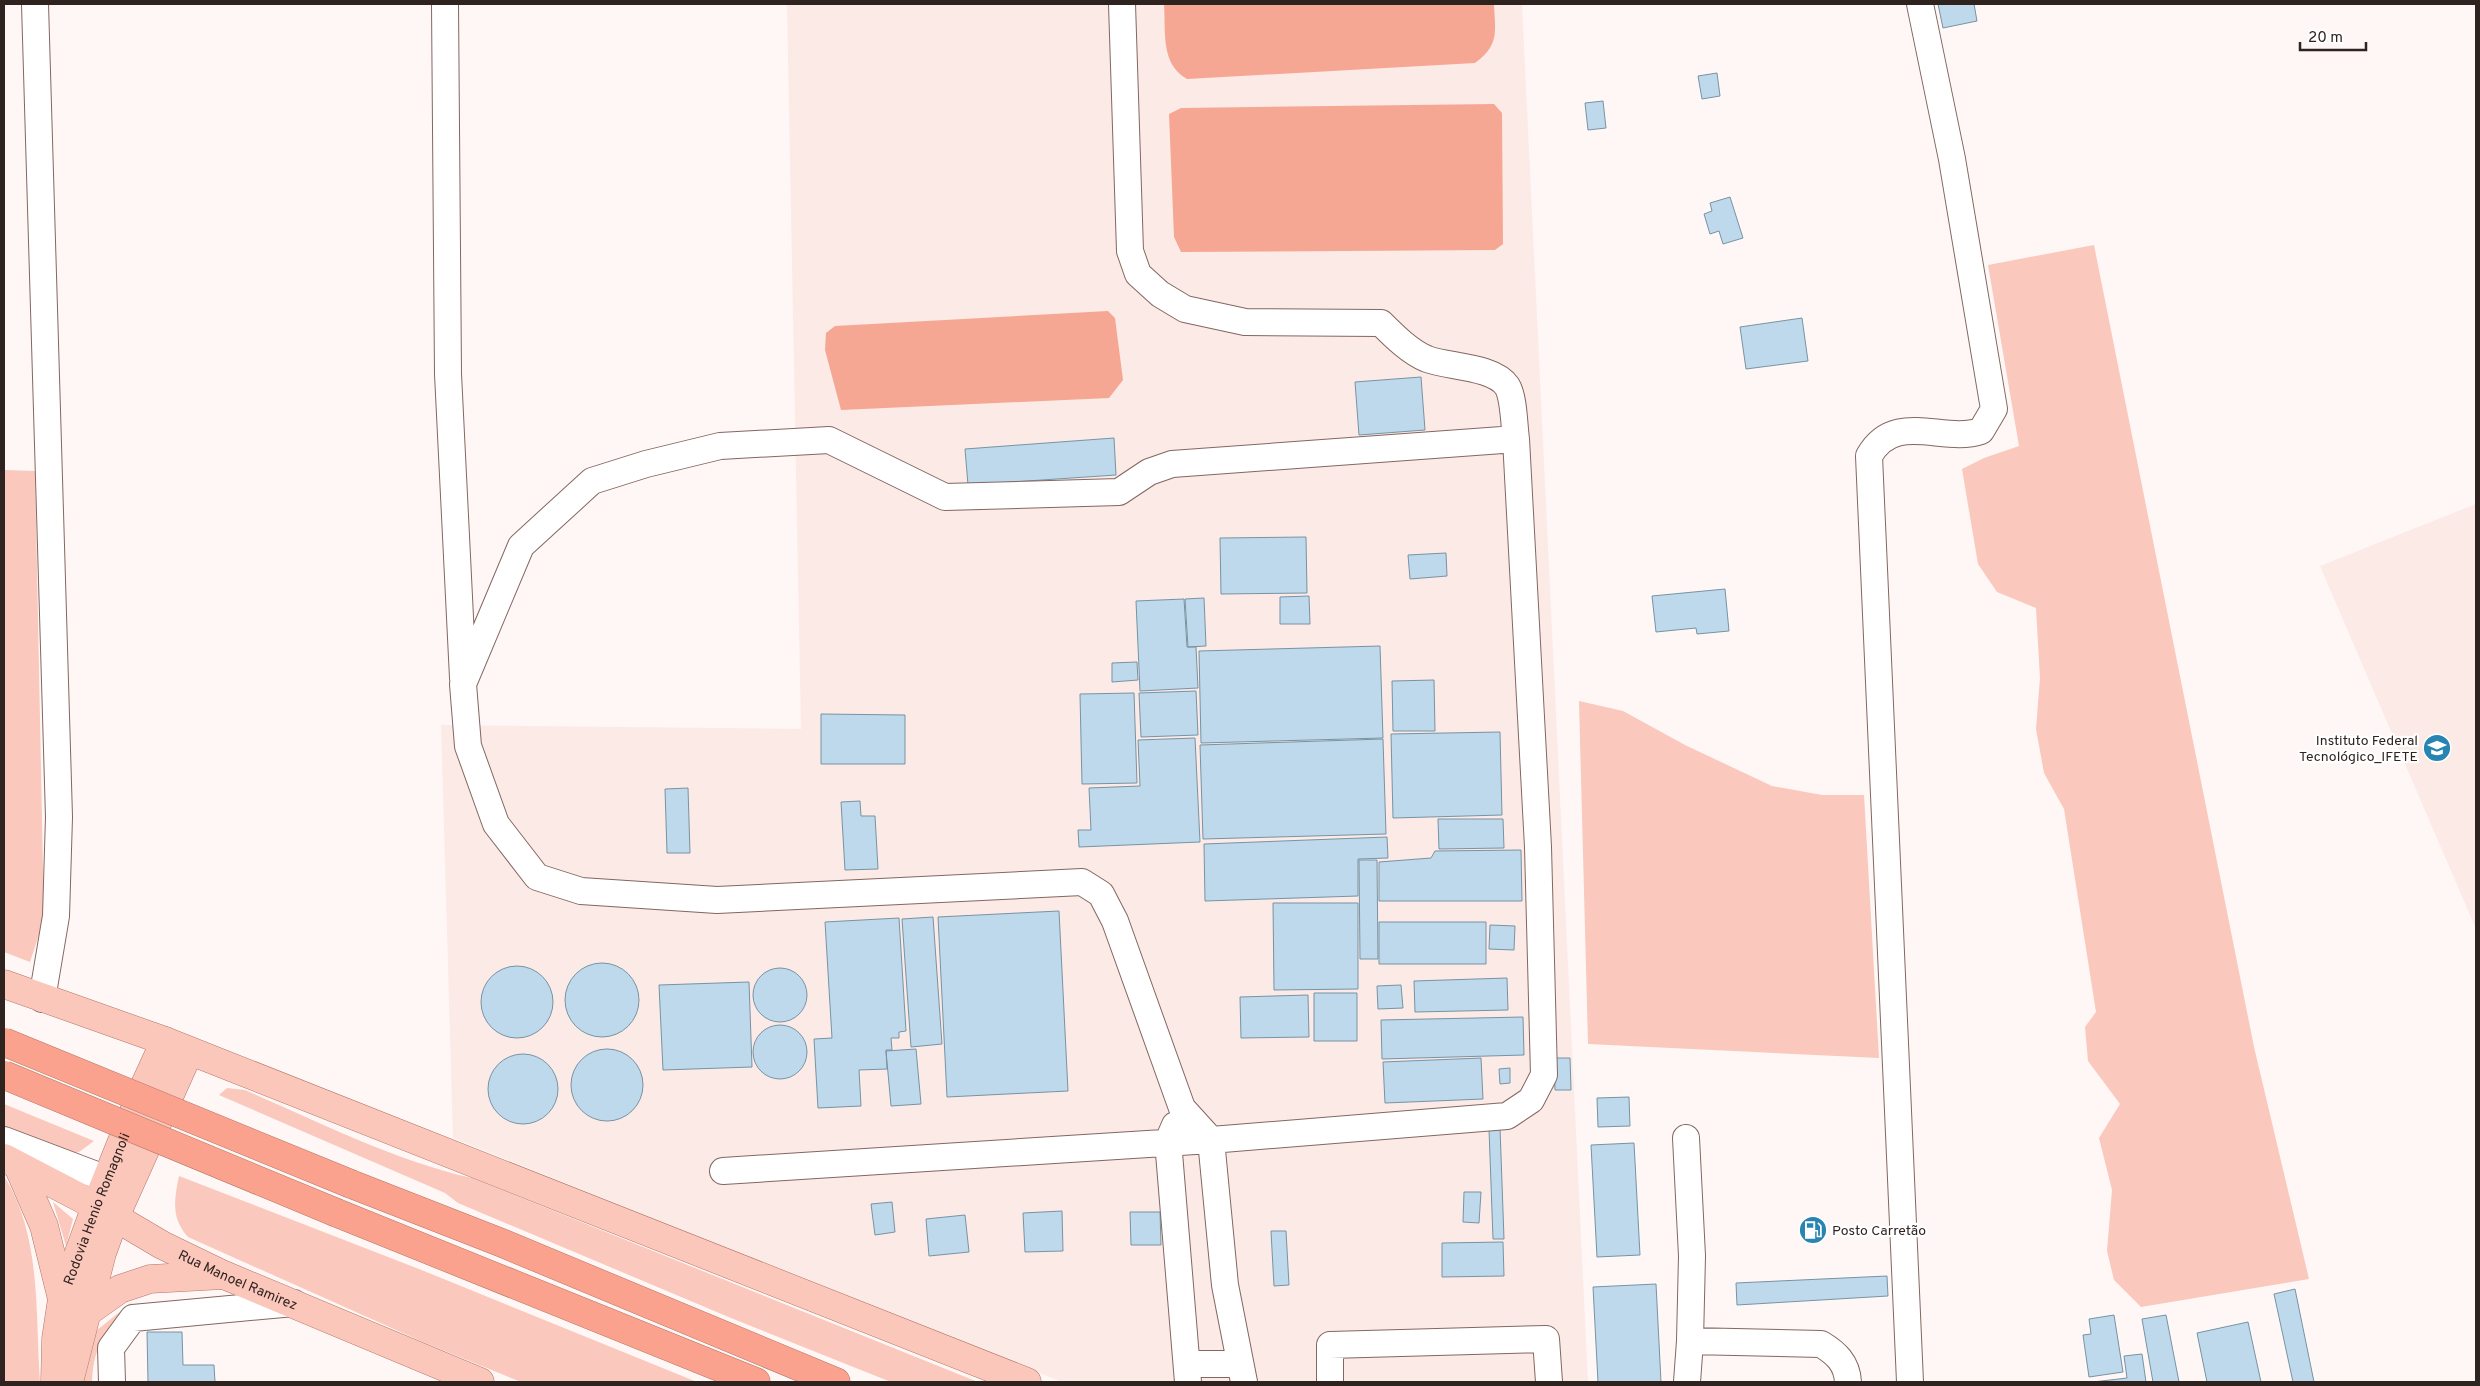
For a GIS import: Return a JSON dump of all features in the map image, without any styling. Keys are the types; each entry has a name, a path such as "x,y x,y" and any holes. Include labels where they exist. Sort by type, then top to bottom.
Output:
{"highway":[{"path":"4,1042 351,1184 502,1243 594,1284 836,1382"},
{"path":"4,1075 337,1213 756,1382"}],"main road":[{"path":"4,984 177,1046 533,1185 1027,1382"},
{"name":"Rodovia Henio Romagnoli","path":"69,1382 102,1252 107,1179 143,1088 177,1046"},
{"name":"Rodovia Henio Romagnoli","path":"55,1382 56,1339 62,1299 106,1212 177,1046"},
{"path":"11,1162 44,1226 62,1299"},
{"name":"Rua Manoel Ramirez","path":"11,1162 106,1212 162,1245 224,1275 294,1303 472,1381"},
{"path":"86,1313 120,1289 150,1279 224,1275"}],"street":[{"path":"35,4 59,817 56,916 42,999"},
{"path":"445,4 448,374 463,684 468,746 496,824 537,876 581,891 717,900 1082,882 1101,894 1115,921 1182,1108 1211,1140 1225,1285 1241,1373 1188,1373 1168,1142 1182,1108"},
{"path":"723,1171 1211,1140 1507,1116 1531,1100 1544,1075 1538,846 1516,439 1513,407 1507,386 1492,374 1426,359 1398,340 1381,324 1245,322 1185,309 1160,294 1138,274 1130,251 1122,4"},
{"path":"1910,1382 1869,456 1875,446 1890,436 1907,430 1969,435 1981,431 1994,409 1952,160 1920,4"},
{"path":"463,684 521,546 592,481 646,464 720,446 829,440 945,497 1119,492 1149,472 1172,464 1516,439"},
{"path":"1686,1138 1692,1256 1687,1382"},
{"path":"4,1140 107,1179"},
{"path":"112,1382 111,1348 133,1318 294,1303"},
{"path":"1330,1382 1330,1345 1546,1340 1549,1382"},
{"path":"1690,1341 1822,1344 1838,1354 1848,1376 1848,1382"}],"shaded area":[{"path":"787,4 1522,4 1588,1382 1062,1382 453,1138 441,725 801,729"},
{"path":"1164,4 1494,4 1495,30 1489,50 1475,63 1187,79 1178,73 1168,56"},
{"path":"1494,104 1502,113 1503,244 1495,250 1181,252 1174,237 1169,114 1181,108"},
{"path":"2094,245 2254,1047 2309,1279 2141,1307 2114,1280 2107,1251 2112,1190 2099,1138 2120,1104 2088,1061 2085,1027 2096,1012 2064,809 2044,773 2036,729 2040,678 2036,608 1997,592 1978,564 1962,469 1984,458 2019,446 1988,265"},
{"path":"1108,311 1115,318 1123,380 1109,398 841,410 825,350 826,333 835,326"},
{"path":"4,470 35,471 44,919 30,962 4,952"},
{"name":"Instituto Federal Tecnológico_IFETE","path":"2476,504 2476,929 2320,566"},
{"path":"1579,701 1623,711 1685,745 1772,786 1822,795 1864,795 1879,1058 1588,1044"},
{"path":"227,1088 245,1090 385,1151 472,1178 978,1382 891,1382 731,1318 458,1203 445,1193 219,1095"},
{"path":"4,1104 94,1141 79,1152 70,1154 4,1127"},
{"path":"4,1176 16,1199 25,1224 31,1250 40,1382 4,1382"},
{"path":"179,1176 424,1271 697,1382 521,1382 423,1342 188,1237 176,1216 175,1201"},
{"path":"53,1202 73,1219 66,1246"},
{"path":"131,1303 135,1310 109,1333 99,1348 95,1357 92,1382 81,1382 85,1346 97,1330"}],"building":[{"path":"1938,4 1974,4 1977,21 1943,28"},
{"path":"1717,73 1720,96 1702,99 1698,76"},
{"path":"1603,101 1606,128 1588,130 1585,103"},
{"path":"1730,197 1743,238 1723,244 1719,231 1710,234 1704,214 1712,211 1710,203"},
{"path":"1802,318 1808,361 1746,369 1740,327"},
{"path":"1421,377 1425,430 1359,435 1355,382"},
{"path":"1114,438 1116,475 968,485 965,449"},
{"path":"1306,537 1307,593 1221,594 1220,538"},
{"path":"1446,553 1447,576 1410,579 1408,555"},
{"path":"1725,589 1729,631 1697,634 1696,628 1656,632 1652,596"},
{"path":"1309,596 1310,624 1280,624 1280,597"},
{"path":"1204,598 1206,646 1188,647 1185,599"},
{"path":"1184,599 1187,647 1196,647 1198,688 1140,691 1136,601"},
{"path":"1380,646 1383,738 1201,743 1199,651"},
{"path":"1137,662 1138,680 1112,682 1112,663"},
{"path":"1434,680 1435,731 1393,731 1392,681"},
{"path":"1196,691 1198,735 1141,737 1139,693"},
{"path":"1134,693 1137,783 1082,784 1080,694"},
{"path":"821,714 905,715 905,764 821,764"},
{"path":"1500,732 1502,815 1393,818 1391,734"},
{"path":"1195,738 1200,842 1079,847 1078,830 1091,830 1089,788 1140,786 1138,740"},
{"path":"1383,739 1386,834 1203,839 1200,745"},
{"path":"688,788 690,853 667,853 665,789"},
{"path":"860,801 861,816 875,816 878,869 845,870 841,802"},
{"path":"1438,819 1503,819 1504,848 1439,849"},
{"path":"1387,837 1388,858 1358,859 1358,896 1205,901 1204,844"},
{"path":"1521,850 1522,901 1379,901 1379,862 1431,858 1435,851"},
{"path":"1359,860 1377,860 1378,959 1360,959"},
{"path":"1273,903 1358,903 1358,989 1274,990"},
{"path":"1059,911 1068,1091 947,1097 938,917"},
{"path":"933,917 942,1044 911,1047 902,919"},
{"path":"899,918 906,1031 899,1032 899,1038 891,1038 892,1050 886,1050 887,1069 859,1070 861,1106 818,1108 814,1039 832,1038 825,922"},
{"path":"1379,922 1486,922 1486,964 1379,964"},
{"path":"1490,925 1515,926 1514,950 1489,949"},
{"path":"602,963 616,966 628,974 636,986 639,1000 636,1014 628,1026 616,1034 602,1037 588,1034 576,1026 568,1014 565,1000 568,986 576,974 588,966"},
{"path":"524,966 543,976 551,988 553,1002 551,1016 543,1028 531,1036 510,1038 491,1028 483,1016 481,995 491,976 503,968"},
{"path":"780,968 790,970 799,976 805,985 807,995 805,1005 799,1014 790,1020 780,1022 770,1020 761,1014 755,1005 753,995 755,985 761,976 770,970"},
{"path":"1507,978 1508,1010 1415,1012 1414,981"},
{"path":"749,982 752,1067 663,1070 659,985"},
{"path":"1401,985 1403,1008 1378,1009 1377,986"},
{"path":"1314,993 1357,993 1357,1041 1314,1041"},
{"path":"1308,995 1309,1037 1241,1038 1240,997"},
{"path":"1523,1017 1524,1055 1382,1059 1381,1020"},
{"path":"780,1025 790,1027 799,1033 805,1042 807,1052 805,1062 799,1071 790,1077 780,1079 770,1077 761,1071 755,1062 753,1052 755,1042 761,1033 770,1027"},
{"path":"607,1049 621,1052 633,1059 640,1071 643,1085 640,1099 633,1111 621,1118 607,1121 593,1118 581,1111 574,1099 571,1085 574,1071 581,1059 593,1052"},
{"path":"916,1049 921,1104 891,1106 886,1051"},
{"path":"530,1054 543,1060 552,1069 556,1075 558,1089 556,1103 548,1114 537,1122 516,1124 509,1122 498,1114 490,1103 488,1082 490,1075 498,1064 509,1056"},
{"path":"1481,1058 1483,1099 1385,1103 1383,1062"},
{"path":"1554,1058 1570,1058 1571,1090 1555,1090"},
{"path":"1510,1068 1510,1083 1500,1084 1499,1069"},
{"path":"1629,1097 1630,1126 1598,1127 1597,1098"},
{"path":"1500,1128 1504,1239 1493,1239 1489,1129"},
{"path":"1634,1143 1640,1255 1597,1257 1591,1145"},
{"path":"1464,1192 1481,1192 1479,1223 1463,1222"},
{"path":"892,1202 895,1232 875,1235 871,1204"},
{"path":"1062,1211 1063,1251 1025,1252 1023,1213"},
{"path":"1130,1212 1160,1212 1161,1245 1131,1245"},
{"path":"965,1215 969,1252 929,1256 926,1219"},
{"path":"1271,1231 1286,1231 1289,1285 1274,1286"},
{"path":"1503,1242 1504,1276 1442,1277 1442,1243"},
{"path":"1887,1276 1888,1296 1737,1305 1736,1283"},
{"path":"1656,1284 1661,1382 1598,1382 1593,1287"},
{"path":"2295,1289 2314,1382 2293,1382 2274,1294"},
{"path":"2114,1315 2123,1372 2089,1377 2083,1335 2091,1334 2089,1319"},
{"path":"2166,1315 2179,1382 2153,1382 2142,1319"},
{"path":"2248,1322 2261,1382 2207,1382 2197,1333"},
{"path":"147,1332 182,1332 183,1365 214,1365 215,1382 148,1382"},
{"path":"2142,1354 2146,1382 2093,1382 2127,1378 2124,1356"}],"place":[{"name":"Instituto Federal Tecnológico_IFETE","path":"2437,748"},
{"name":"Posto Carretão","path":"1813,1230"}]}
